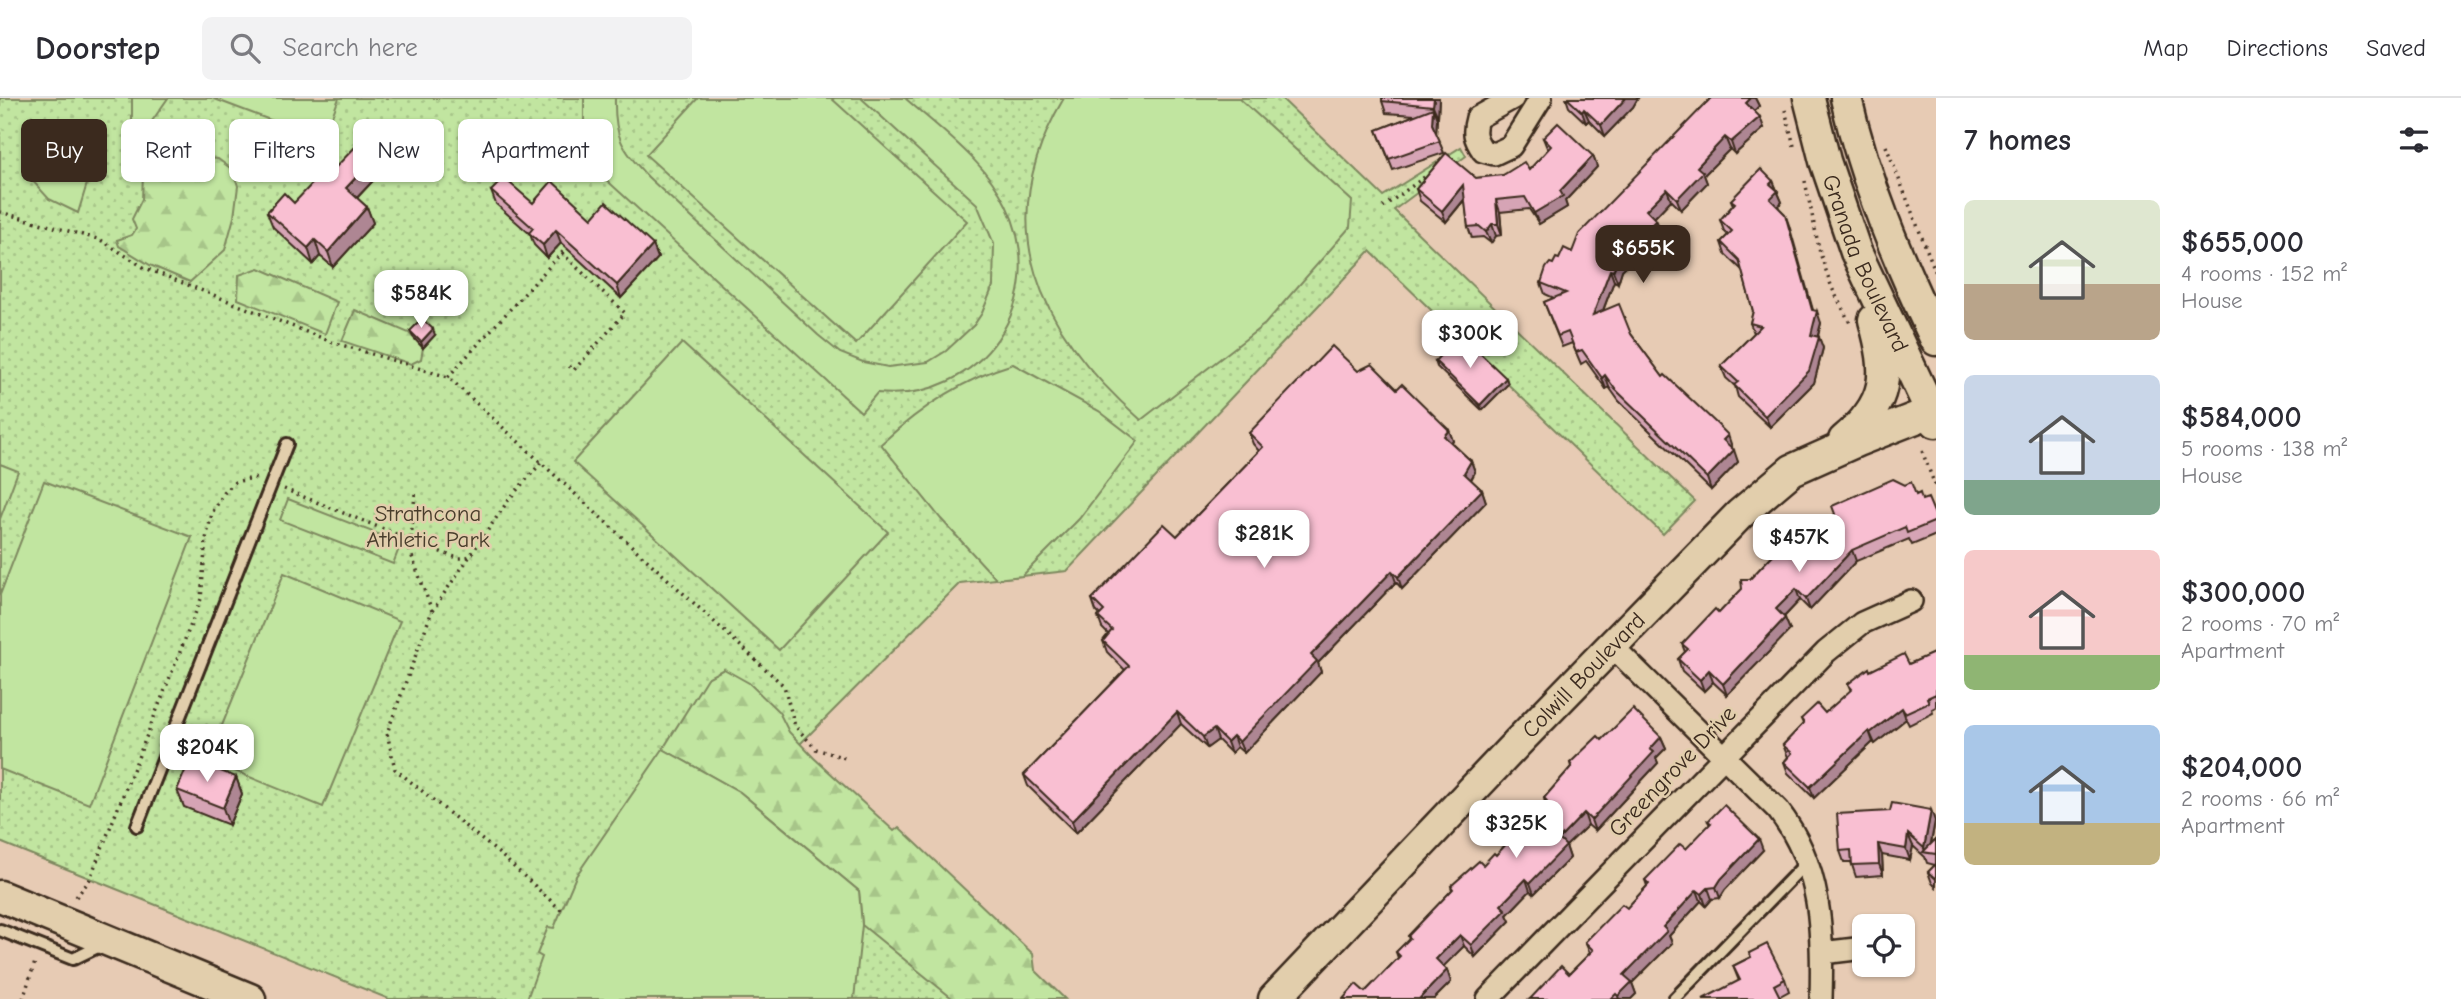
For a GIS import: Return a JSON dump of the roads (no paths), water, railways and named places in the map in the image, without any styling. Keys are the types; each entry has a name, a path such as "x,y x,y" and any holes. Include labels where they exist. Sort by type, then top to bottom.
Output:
{"street":[{"path":"1513,98 1477,118 1475,140 1483,150 1494,153 1511,146 1542,98"},
{"name":"Granada Boulevard","path":"1846,98 1857,147 1887,228 1936,340"},
{"name":"Granada Boulevard","path":"1797,103 1825,162 1856,252 1935,414"},
{"path":"1826,455 1864,423 1881,393 1884,356 1856,252"},
{"name":"Colwill Boulevard","path":"1274,999 1740,514 1792,470 1935,414"},
{"name":"Greengrove Drive","path":"1488,999 1826,652 1862,623 1911,601"},
{"path":"1613,647 1790,825 1808,861 1820,915 1821,999"},
{"path":"0,896 250,999"},
{"path":"1822,953 1852,949"}],"lane":[{"path":"137,827 287,444"},
{"path":"1674,999 1808,861"},
{"path":"0,930 73,959 109,941"}],"park label":[{"name":"Strathcona Athletic Park","path":"428,526"}]}
